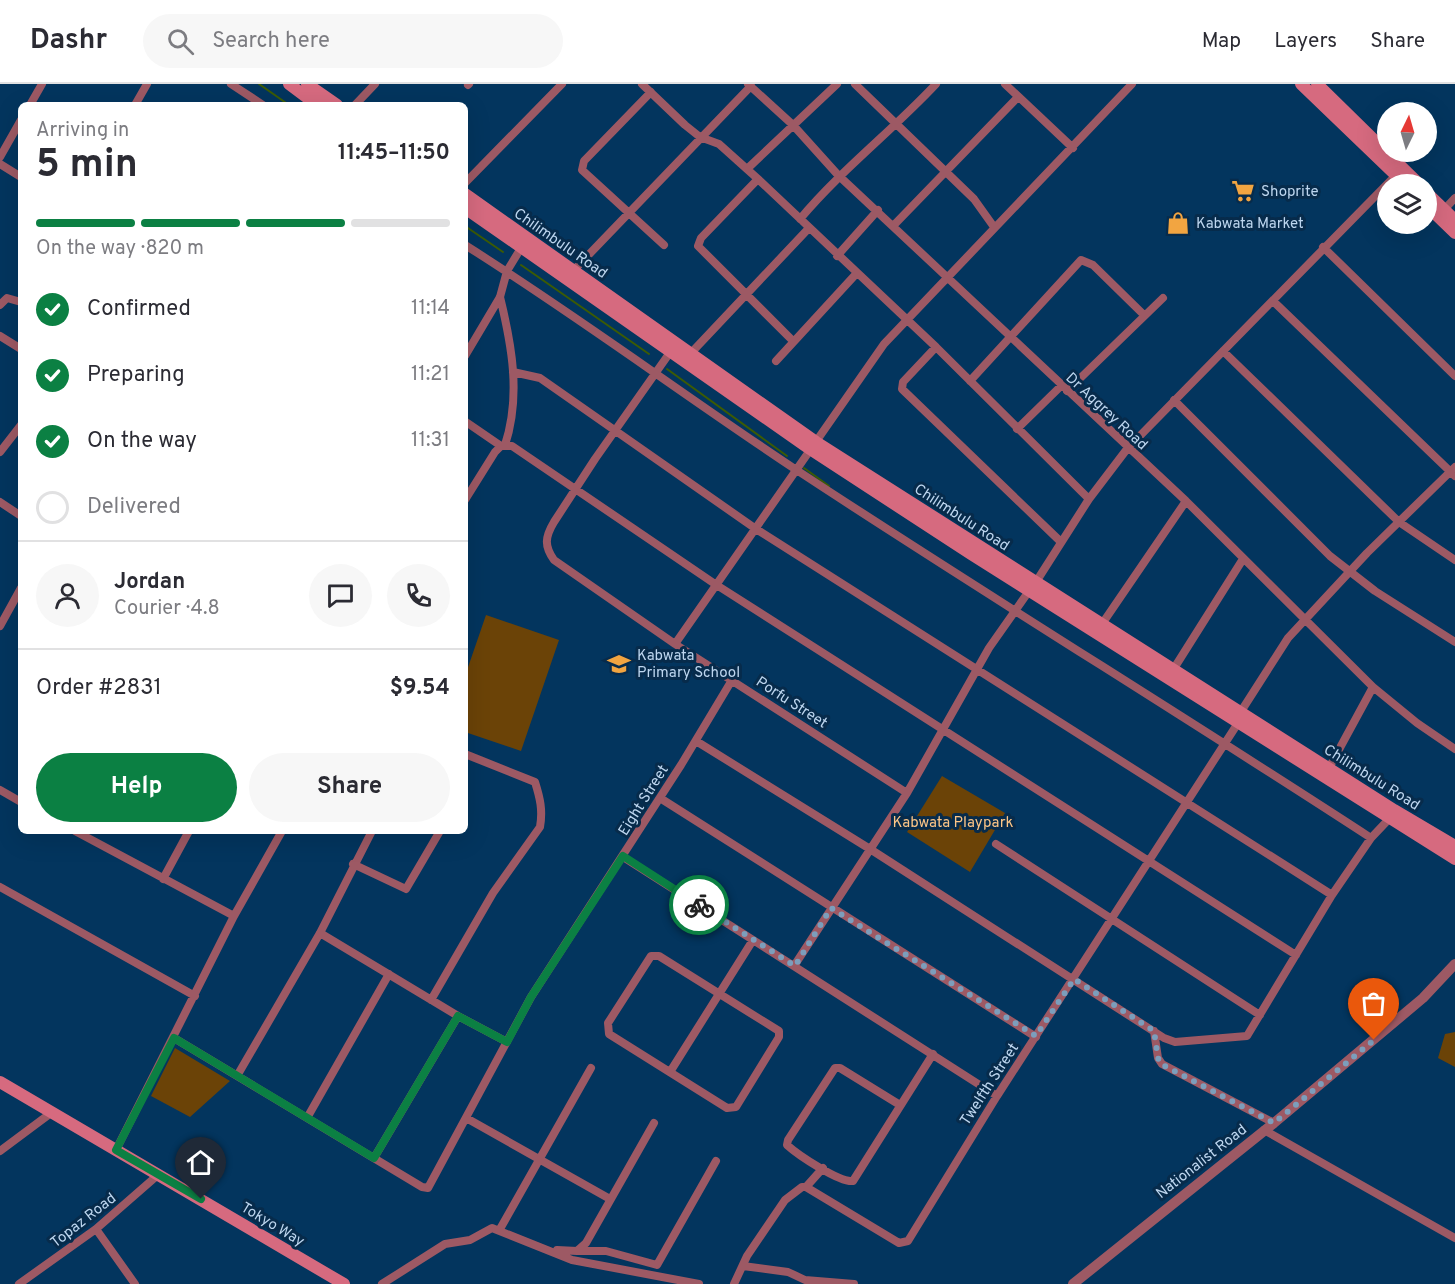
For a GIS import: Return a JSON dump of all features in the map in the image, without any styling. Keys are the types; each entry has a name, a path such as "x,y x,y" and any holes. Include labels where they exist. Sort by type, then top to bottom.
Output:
{"main road":[{"path":"290,84 313,102"},
{"path":"307,84 333,102"},
{"path":"1301,84 1400,174"},
{"path":"1317,84 1400,174"},
{"name":"Chilimbulu Road","path":"468,196 691,353 813,446"},
{"path":"1437,207 1455,233"},
{"name":"Chilimbulu Road","path":"468,210 813,446 1239,718 1389,819 1455,859"},
{"path":"1437,211 1455,220"},
{"name":"Chilimbulu Road","path":"1032,586 1102,624 1173,670 1239,718 1329,768 1455,846"},
{"name":"Tokyo Way","path":"0,1082 345,1284"}],"street":[{"path":"32,102 42,84"},
{"path":"140,102 147,84"},
{"path":"231,84 258,102"},
{"path":"358,102 375,84"},
{"path":"468,180 562,84"},
{"path":"642,84 700,137 719,144 758,178 837,256 936,347 1089,499"},
{"path":"747,169 837,84"},
{"path":"855,84 974,200 994,227"},
{"path":"800,219 838,175 896,125 936,84"},
{"path":"675,644 797,470 869,362 905,319 1073,148 1132,84"},
{"path":"574,270 749,85"},
{"name":"Dr Aggrey Road","path":"749,85 793,125 838,175 894,225 1127,449 1186,501 1373,687 1417,723 1455,749"},
{"path":"1011,86 1018,97 1073,148"},
{"path":"651,92 582,166 585,175 630,212 664,245"},
{"path":"894,225 1018,97"},
{"path":"0,157 18,125"},
{"path":"0,164 18,175"},
{"path":"758,178 701,238 698,246 745,296 793,341"},
{"path":"795,966 907,793 1013,610 1032,586 1089,499 1127,449 1273,302 1323,247 1377,198"},
{"path":"1441,213 1455,198"},
{"path":"837,256 878,210"},
{"path":"691,353 809,228"},
{"path":"468,247 507,271 797,470 1371,838"},
{"path":"1323,247 1455,376"},
{"path":"468,351 500,297 507,271 521,248"},
{"path":"970,381 1081,260 1093,265 1144,315"},
{"path":"776,361 856,274"},
{"path":"468,495 488,460 503,445 512,421 513,372 500,297"},
{"path":"1017,429 1162,297"},
{"path":"0,304 7,298 18,301"},
{"path":"1273,302 1453,471"},
{"path":"0,336 18,347"},
{"path":"936,347 903,382 902,389 1061,542"},
{"path":"576,488 671,351"},
{"path":"1223,351 1399,522 1455,560"},
{"path":"513,372 540,378 756,529 1332,895"},
{"path":"1174,400 1313,540 1349,572 1455,642"},
{"path":"468,423 503,445 512,446 715,584 1151,860 1296,955"},
{"path":"2,446 18,428"},
{"name":"Twelfth Street","path":"806,1187 904,1244 997,1096 1188,803 1288,638 1349,572 1453,471"},
{"name":"Porfu Street","path":"576,488 548,533 547,550 554,560 675,644 907,793"},
{"path":"1102,624 1186,501"},
{"path":"0,502 18,514"},
{"path":"1173,670 1243,559"},
{"path":"0,626 18,593"},
{"name":"Eight Street","path":"374,1158 422,1187 428,1188 433,1185 531,997 660,798 732,680"},
{"path":"1329,768 1373,687"},
{"path":"696,741 870,849 1154,1031 1175,1042 1247,1035 1332,895 1371,838 1389,819"},
{"path":"431,999 493,893 540,827 542,816 541,800 535,782 468,755"},
{"path":"0,790 18,800"},
{"path":"660,798 1036,1036"},
{"path":"80,834 234,916"},
{"path":"93,841 97,834"},
{"path":"163,879 187,834"},
{"path":"116,1150 234,916 280,834"},
{"path":"237,1076 320,933 353,864 370,834"},
{"path":"353,864 406,889 438,834"},
{"path":"996,844 1260,1015"},
{"path":"623,856 997,1096"},
{"path":"0,886 195,996"},
{"path":"320,933 458,1016 507,1042"},
{"path":"670,1072 753,940"},
{"path":"651,956 659,957 779,1031 779,1037 736,1107 727,1108 670,1072 609,1034 607,1029 651,956"},
{"name":"Nationalist Road","path":"1072,1284 1274,1123 1423,999 1455,964"},
{"path":"307,1118 389,974"},
{"path":"174,1038 374,1158 458,1016"},
{"path":"1154,1031 1161,1064 1274,1123"},
{"path":"900,1105 835,1068 787,1145 823,1168 849,1181 854,1181 933,1053"},
{"path":"500,1229 591,1068"},
{"path":"0,1151 51,1113"},
{"path":"468,1119 610,1199"},
{"path":"577,1251 586,1243 654,1123"},
{"path":"1264,1130 1455,1238"},
{"path":"542,1247 577,1251 606,1251 657,1265 716,1161"},
{"path":"734,1284 785,1200 797,1190 806,1187 823,1168"},
{"name":"Topaz Road","path":"20,1284 96,1229 159,1174"},
{"path":"382,1284 445,1244 470,1240 492,1228 500,1229 572,1260 699,1284"},
{"path":"96,1229 135,1284"},
{"path":"743,1266 788,1272 805,1280 854,1284"}],"green space":[{"path":"486,615 559,640 521,751 468,733 468,667"},
{"name":"Kabwata Playpark","path":"942,776 1005,813 970,872 907,832"},
{"path":"1455,1032 1455,1067 1438,1058 1445,1034"},
{"path":"175,1048 230,1081 190,1117 151,1096"}],"waterway":[{"path":"259,84 285,102"},
{"path":"468,228 503,252"},
{"path":"521,265 649,354"},
{"path":"667,369 787,456"},
{"path":"804,468 829,486"}],"way so far":[{"path":"699,905 795,966 831,908 1036,1036 1074,979 1154,1031 1161,1064 1274,1123 1374,1040"}],"place":[{"name":"Shoprite","path":"1243,191"},
{"name":"Kabwata Market","path":"1178,223"},
{"name":"Kabwata Primary School","path":"619,664"}],"route":[{"path":"201,1199 116,1150 174,1038 374,1158 458,1016 507,1042 531,997 623,856 699,905"}]}
